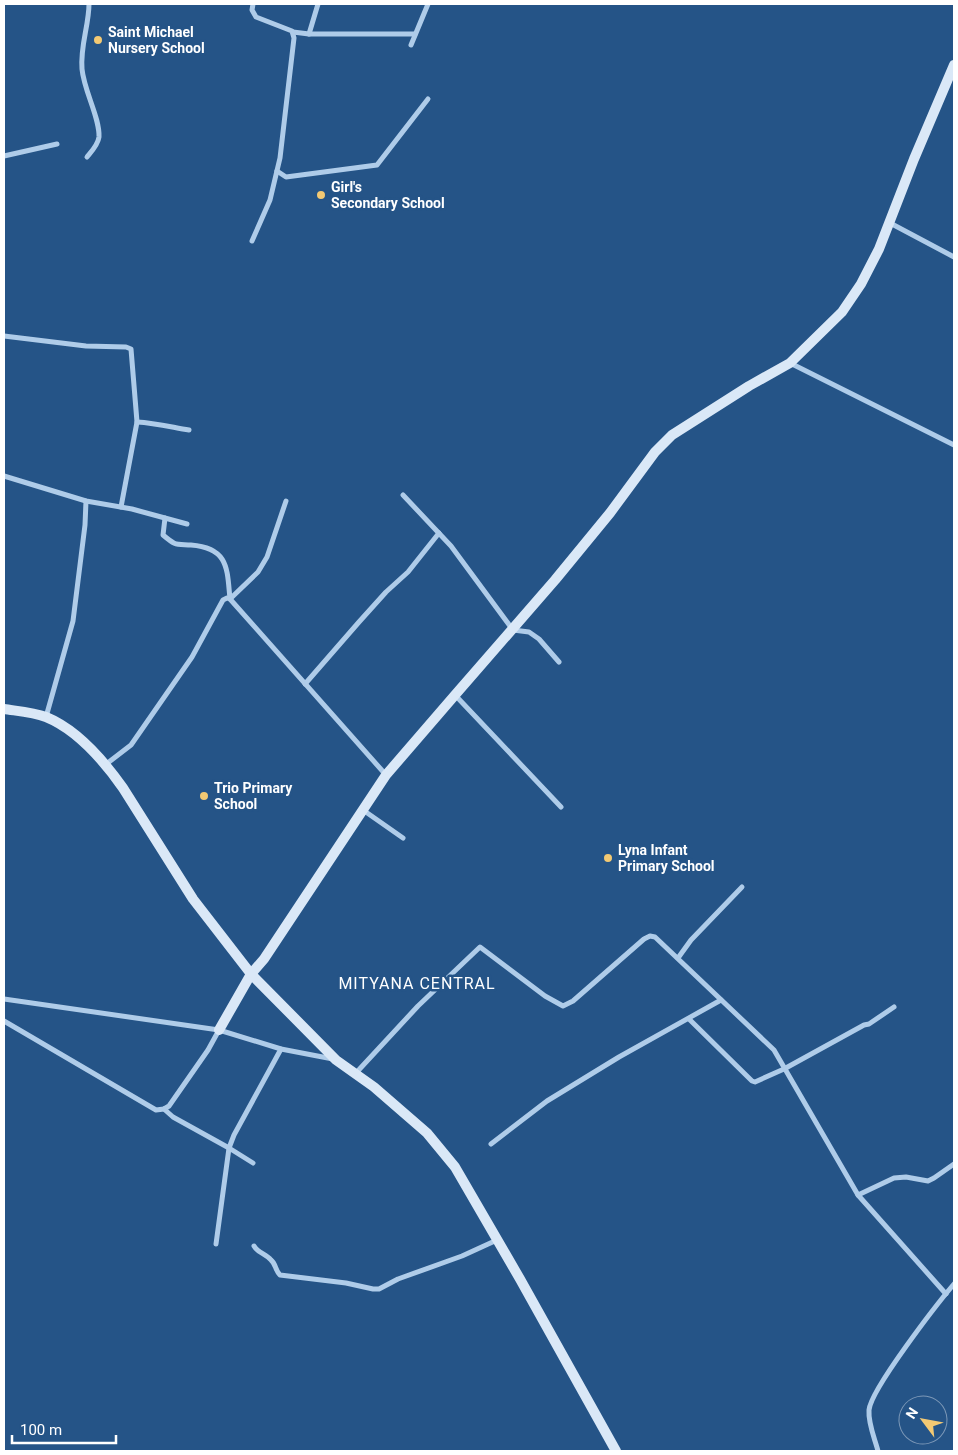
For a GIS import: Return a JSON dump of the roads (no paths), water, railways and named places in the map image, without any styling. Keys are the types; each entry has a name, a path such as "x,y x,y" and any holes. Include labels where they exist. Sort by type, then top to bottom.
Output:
{"street":[{"path":"87,157 96,146 99,138 97,124 84,86 82,69 82,43 89,4"},
{"path":"253,4 252,10 256,17 293,32 309,34 415,34"},
{"path":"309,34 318,4"},
{"path":"411,45 428,4"},
{"path":"252,241 270,200 277,171 284,134 294,46 293,32"},
{"path":"4,1021 148,1106 156,1110 169,1106 208,1050 251,974 264,960 386,775 454,695 513,630 610,514 663,443 672,435 749,386 790,363 836,319 851,300 868,272 954,65"},
{"path":"277,171 286,177 377,165 428,99"},
{"path":"4,156 58,144"},
{"path":"889,222 954,257"},
{"path":"4,336 86,346 126,347 131,349 137,422 121,507"},
{"path":"790,363 954,445"},
{"path":"137,422 158,423 162,426 189,430"},
{"path":"4,476 86,501 121,507 187,524"},
{"path":"403,495 451,546 513,630 529,632 539,639 559,662"},
{"path":"46,717 72,621 85,525 86,501"},
{"path":"105,765 130,745 192,657 223,600 230,599 258,572 267,557 286,501"},
{"path":"165,518 163,535 174,545 194,545 213,551 222,557 227,572 230,599 386,775"},
{"path":"305,684 381,598 408,572 439,533"},
{"path":"454,695 562,807"},
{"path":"4,709 46,717 82,740 123,788 193,899 251,974 336,1060 401,1109 427,1133 456,1167 540,1313 616,1451"},
{"path":"363,810 404,838"},
{"path":"678,958 692,940 742,888"},
{"path":"356,1074 418,1006 480,947 545,996 563,1006 573,1001 644,939 650,936 659,940 774,1050 858,1195 946,1294"},
{"path":"4,999 219,1030 281,1049 336,1060"},
{"path":"491,1144 547,1101 619,1057 721,1000"},
{"path":"689,1019 755,1082 784,1069 869,1024 894,1007"},
{"path":"216,1244 229,1148 234,1134 281,1049"},
{"path":"164,1109 173,1117 253,1163"},
{"path":"858,1195 894,1178 906,1177 928,1180 954,1164"},
{"path":"254,1246 256,1250 272,1261 280,1274 379,1289 398,1279 462,1256 497,1240"},
{"path":"878,1451 870,1422 869,1410 873,1397 954,1284"}],"place":[{"name":"Saint Michael Nursery School","path":"98,40"},
{"name":"Girl's Secondary School","path":"321,195"},
{"name":"Trio Primary School","path":"204,796"},
{"name":"Lyna Infant Primary School","path":"608,858"}],"district":[{"name":"MITYANA CENTRAL","path":"417,983"}]}
